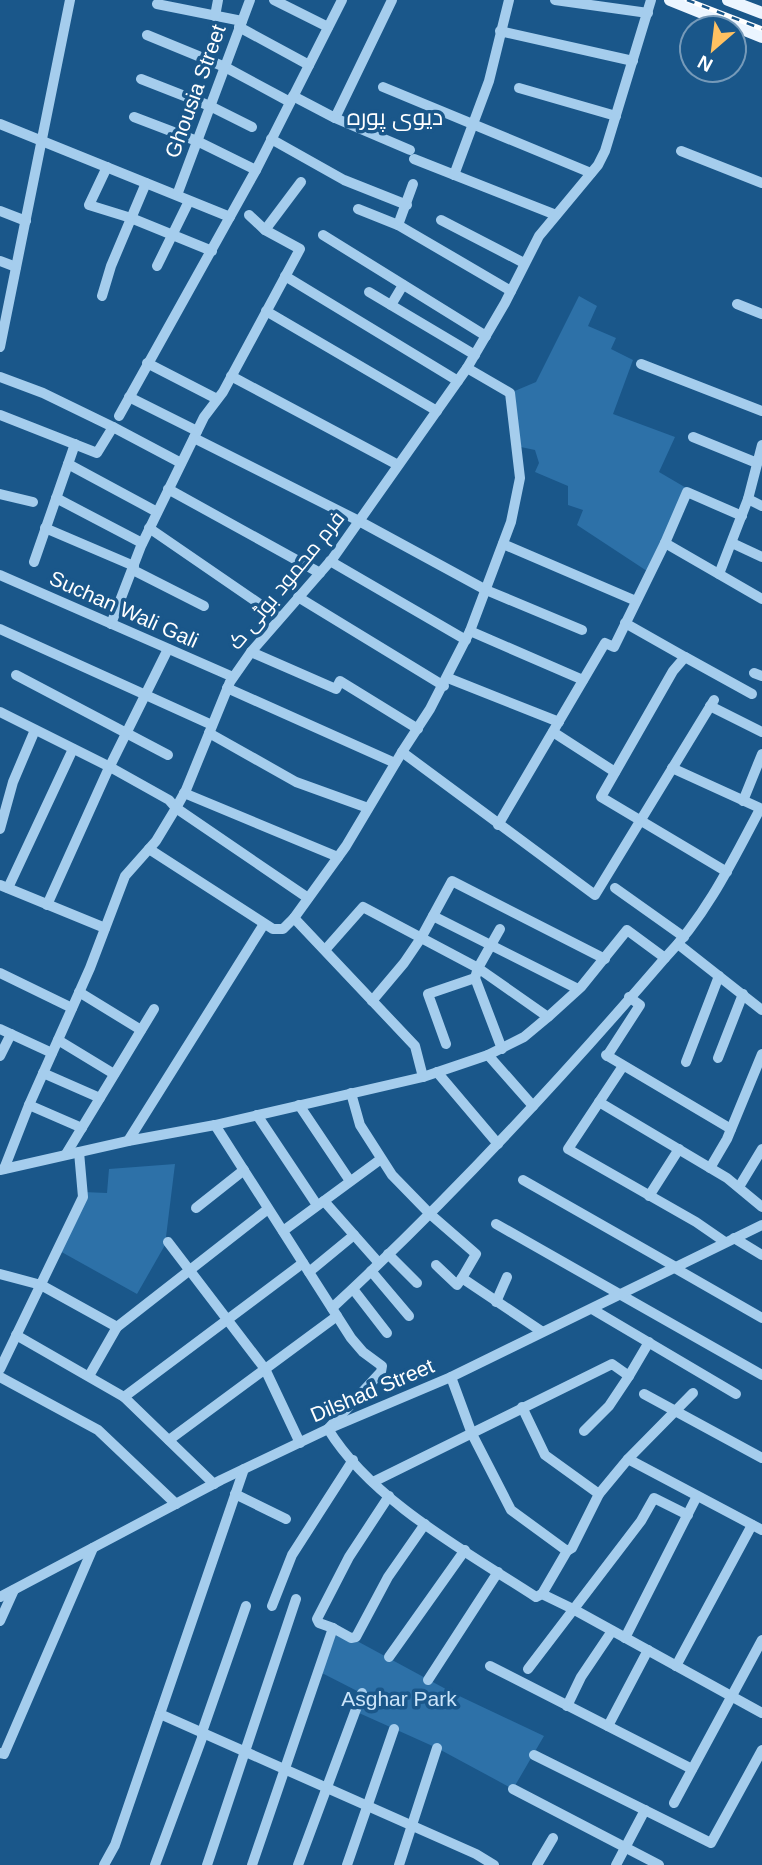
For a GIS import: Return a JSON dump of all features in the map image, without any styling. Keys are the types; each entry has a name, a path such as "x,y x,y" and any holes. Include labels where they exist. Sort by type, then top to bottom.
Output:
{"main road":[{"path":"670,0 762,37"},
{"path":"728,0 762,13"}],"street":[{"path":"0,347 4,308 26,221 70,0"},
{"path":"215,16 218,0"},
{"name":"Ghousia Street","path":"177,195 250,0"},
{"path":"274,0 328,27"},
{"path":"119,416 256,170 342,0"},
{"path":"335,118 392,0"},
{"path":"454,174 489,81 509,0"},
{"path":"555,0 648,13"},
{"name":"فرم محمود بوٹی ک","path":"1,1169 79,992 125,876 149,849 176,808 233,677 251,652 330,561 359,521 467,368 539,236 592,173 606,151 648,13 649,1"},
{"path":"156,4 241,24 309,65"},
{"path":"500,31 633,61"},
{"path":"147,35 225,67 454,174 556,215"},
{"path":"141,79 210,106 252,127"},
{"path":"383,87 592,173"},
{"path":"519,88 616,116"},
{"path":"134,117 197,142 256,170"},
{"path":"0,124 230,217"},
{"path":"271,139 344,180 407,205"},
{"path":"681,151 762,183"},
{"path":"107,167 89,205 131,218 212,251"},
{"path":"265,230 301,182"},
{"path":"102,296 111,266 146,183"},
{"path":"398,225 414,184"},
{"path":"157,267 190,201"},
{"path":"358,209 398,225 511,291"},
{"path":"0,211 26,221"},
{"path":"111,624 142,543 195,434 231,376 300,249 265,230 249,215"},
{"path":"441,220 524,263"},
{"path":"323,235 486,336"},
{"path":"0,261 16,267"},
{"path":"285,276 458,381"},
{"path":"391,305 402,285"},
{"path":"369,292 475,355"},
{"path":"737,304 762,314"},
{"path":"266,311 437,411"},
{"path":"147,363 217,399"},
{"path":"641,364 762,411"},
{"path":"149,849 273,929 284,929 294,918 338,856 446,682 468,635 511,522 520,478 510,393 467,368"},
{"path":"231,376 398,465"},
{"path":"0,377 43,393 113,426 181,463"},
{"path":"129,397 486,590 582,630"},
{"path":"0,415 97,453 113,426"},
{"path":"693,437 757,463"},
{"path":"34,562 75,444"},
{"path":"719,574 748,499 762,445"},
{"path":"68,464 157,512"},
{"path":"168,489 320,573"},
{"path":"498,825 605,643 614,647 687,492 742,516"},
{"path":"0,494 33,502"},
{"path":"56,498 142,543"},
{"path":"748,499 762,506"},
{"path":"46,528 133,568 204,606"},
{"path":"149,528 280,618"},
{"path":"665,543 762,599"},
{"path":"732,543 762,557"},
{"path":"503,544 636,601"},
{"path":"330,561 468,635 583,680"},
{"name":"Suchan Wali Gali","path":"0,575 233,677"},
{"path":"298,597 446,682 559,722"},
{"path":"625,623 752,694"},
{"path":"0,629 146,695 211,729 296,782 368,808"},
{"path":"47,905 110,766 168,649"},
{"path":"251,652 336,689 340,681 418,729"},
{"path":"685,657 673,671 601,797 727,872"},
{"path":"16,675 168,755"},
{"path":"227,688 395,763"},
{"path":"402,752 595,895 712,703 762,732"},
{"path":"0,712 110,766 169,800 176,808 308,898"},
{"path":"0,829 3,804 35,730"},
{"path":"552,732 615,772"},
{"path":"74,749 4,887 105,929"},
{"path":"743,800 762,754"},
{"path":"169,1440 265,1369 334,1312 378,1262 430,1214 498,1144 681,940 727,872 761,809 672,768"},
{"path":"184,793 338,856"},
{"path":"372,1000 404,963 421,938 452,881 605,959"},
{"path":"615,888 681,940 719,976 762,1010"},
{"path":"325,950 363,907 421,938 548,1017"},
{"path":"433,916 578,989"},
{"path":"294,918 415,1046 423,1077"},
{"path":"128,1141 264,924"},
{"path":"446,1044 428,994 476,973 499,929"},
{"path":"1,1169 215,1125 423,1077 488,1055 524,1037 578,989 627,930 665,958"},
{"path":"0,973 72,1008"},
{"path":"476,973 502,1049"},
{"path":"686,1062 719,976"},
{"path":"79,992 141,1030"},
{"path":"718,1058 743,994"},
{"path":"629,997 640,1005 606,1056 731,1129"},
{"path":"66,1154 154,1009"},
{"path":"0,1029 52,1053"},
{"path":"0,1056 10,1034"},
{"path":"58,1040 114,1074"},
{"path":"488,1055 533,1106"},
{"path":"710,1168 731,1129 762,1055"},
{"path":"623,1066 568,1149 696,1222 762,1255"},
{"path":"437,1072 498,1144"},
{"path":"43,1073 100,1098"},
{"path":"351,1093 360,1125 392,1174 430,1214 476,1254 457,1285 436,1265"},
{"path":"599,1102 710,1168 762,1207"},
{"path":"29,1105 82,1128"},
{"path":"299,1105 350,1181"},
{"path":"257,1115 321,1203 378,1262"},
{"path":"215,1125 351,1338 363,1352 382,1366 383,1369 328,1430 373,1482 389,1496 425,1524 536,1597 542,1594 567,1551 572,1548 599,1494 628,1459 693,1393"},
{"path":"649,1196 678,1149"},
{"path":"738,1187 762,1149"},
{"path":"0,1369 83,1197 79,1152"},
{"path":"282,1231 381,1158"},
{"path":"196,1208 244,1170"},
{"path":"523,1181 762,1318"},
{"path":"89,1376 117,1327 268,1209"},
{"path":"496,1224 762,1375"},
{"name":"Dilshad Street","path":"0,1597 244,1469 451,1377 762,1225"},
{"path":"124,1397 228,1319 354,1235"},
{"path":"168,1242 265,1369 300,1443"},
{"path":"388,1254 417,1283"},
{"path":"371,1271 409,1316"},
{"path":"0,1274 41,1284 117,1327"},
{"path":"462,1278 541,1331"},
{"path":"496,1301 507,1278"},
{"path":"353,1289 387,1334"},
{"path":"592,1309 736,1394"},
{"path":"16,1335 124,1397 214,1484"},
{"path":"584,1431 609,1406 649,1342"},
{"path":"373,1482 612,1364 629,1376"},
{"path":"0,1377 98,1430 176,1504"},
{"path":"451,1377 472,1434 511,1510 567,1551"},
{"path":"644,1394 762,1458"},
{"path":"522,1407 545,1455 599,1494"},
{"path":"628,1459 757,1527 676,1666"},
{"path":"272,1606 292,1555 353,1460"},
{"path":"104,1865 115,1845 244,1469"},
{"path":"235,1494 286,1519"},
{"path":"389,1496 349,1557 317,1619 319,1623 351,1638 356,1637 388,1577 425,1524"},
{"path":"625,1638 697,1496"},
{"path":"528,1670 641,1521 654,1498 688,1515"},
{"path":"0,1753 4,1754 93,1548"},
{"path":"389,1657 465,1550"},
{"path":"428,1680 498,1572"},
{"path":"0,1621 15,1590"},
{"path":"542,1594 762,1713"},
{"path":"207,1865 296,1599"},
{"path":"155,1865 202,1738 246,1606"},
{"path":"252,1865 333,1628"},
{"path":"567,1706 581,1677 612,1631"},
{"path":"674,1803 762,1640"},
{"path":"608,1726 648,1650"},
{"path":"490,1666 692,1769"},
{"path":"298,1865 362,1693"},
{"path":"160,1714 476,1854 494,1865"},
{"path":"347,1865 394,1729"},
{"path":"399,1865 437,1748"},
{"path":"534,1755 711,1843 762,1751"},
{"path":"513,1789 659,1865"},
{"path":"616,1865 645,1810"},
{"path":"537,1865 554,1838"}],"green space":[{"path":"579,296 597,306 588,326 616,338 611,349 633,360 613,414 675,437 659,472 688,489 653,575 577,525 583,510 568,505 568,486 535,472 539,463 535,450 516,446 510,393 536,382"},
{"path":"175,1164 165,1245 137,1294 58,1250 83,1192 107,1193 109,1169"},
{"name":"Asghar Park","path":"333,1628 455,1694 544,1736 513,1789 437,1748 359,1713 365,1695 318,1671"}],"railway":[{"path":"687,0 762,29"}],"district":[{"name":"دیوی پورہ","path":"395,117"}]}
